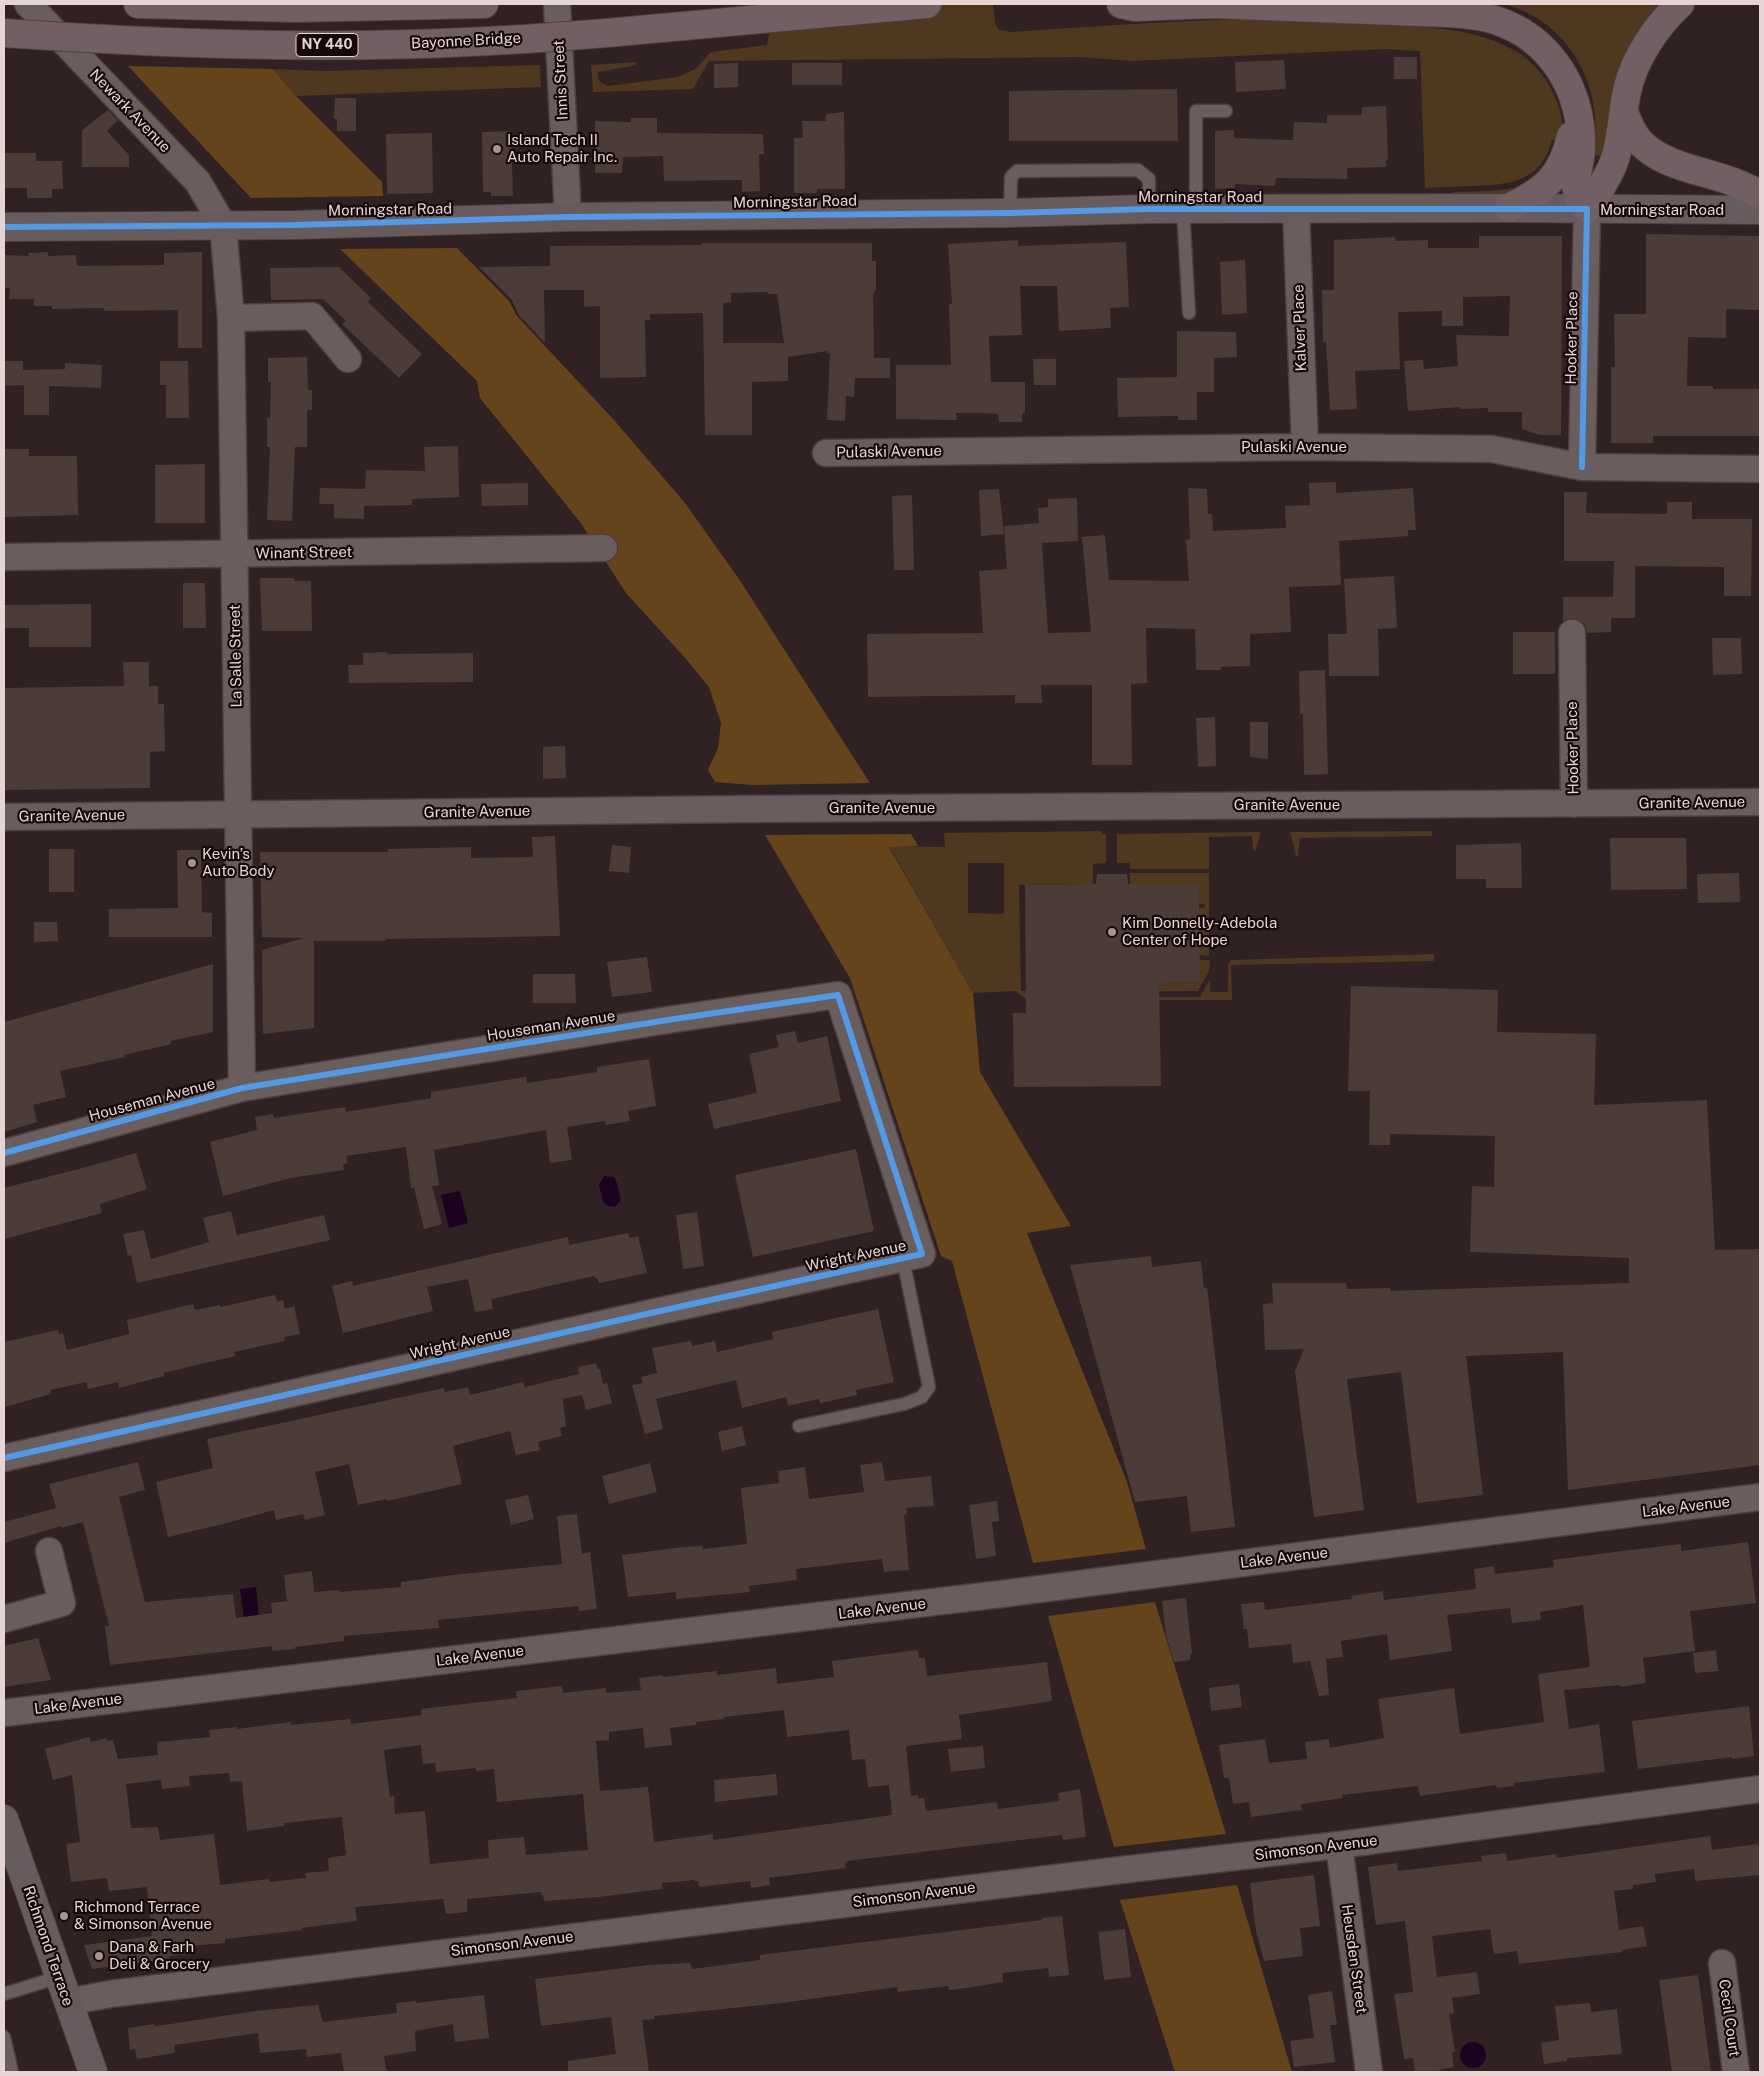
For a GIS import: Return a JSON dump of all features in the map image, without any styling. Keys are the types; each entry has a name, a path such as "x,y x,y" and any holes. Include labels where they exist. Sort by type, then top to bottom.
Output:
{"highway":[{"path":"138,4 296,8 484,4"},
{"name":"Bayonne Bridge","path":"4,34 112,40 276,45 440,43 612,32 927,4"},
{"path":"1121,4 1135,7 1189,4 1446,13 1484,17 1520,31 1542,47 1560,67 1575,100 1581,138 1576,189 1577,196 1587,209 1605,181 1615,158 1627,90 1635,67 1652,37 1680,4"},
{"path":"1508,208 1537,193 1558,172 1569,147 1575,100"},
{"path":"1624,112 1634,134 1649,150 1658,156 1678,165 1736,182 1760,194"}],"street":[{"name":"Newark Avenue","path":"28,4 198,182 223,225"},
{"name":"Innis Street","path":"558,4 568,217"},
{"name":"Morningstar Road","path":"4,227 434,222 568,217 1010,213 1149,209 1508,208 1760,210"},
{"name":"Kalver Place","path":"1296,209 1305,446"},
{"name":"Hooker Place","path":"1582,467 1587,209"},
{"name":"La Salle Street","path":"223,225 231,318 242,1088"},
{"path":"231,318 312,316 348,359"},
{"name":"Pulaski Avenue","path":"826,453 1305,446 1492,448 1582,467 1760,469"},
{"name":"Winant Street","path":"4,557 604,548"},
{"name":"Hooker Place","path":"1572,633 1574,804"},
{"name":"Granite Avenue","path":"4,817 750,809 1760,802"},
{"name":"Houseman Avenue","path":"4,1153 242,1088 674,1019 838,995 913,1257"},
{"name":"Wright Avenue","path":"4,1458 640,1315 913,1257"},
{"name":"Lake Avenue","path":"4,1713 1001,1594 1760,1497"},
{"path":"4,1619 62,1603 49,1551"},
{"name":"Simonson Avenue","path":"68,2002 130,1991 1339,1845 1760,1789"},
{"name":"Richmond Terrace","path":"4,1819 93,2072"},
{"name":"Heusden Street","path":"1339,1845 1369,2072"},
{"name":"Cecil Court","path":"1722,1964 1736,2072"}],"lane":[{"path":"1190,313 1189,209 1196,111 1226,111"},
{"path":"1010,213 1011,177 1017,171 1138,170 1148,179 1149,209"},
{"path":"799,1426 904,1404 922,1397 929,1387 913,1257"},
{"path":"4,1994 59,1977"},
{"path":"4,2036 12,2072"}],"shaded area":[{"path":"766,4 993,4 995,23 999,30 1013,32 1168,22 1259,19 1375,24 1466,33 1501,43 1517,52 1536,67 1556,99 1560,111 1563,135 1561,147 1554,167 1514,193 1492,196 1453,196 1452,192 1500,190 1525,184 1543,172 1559,140 1552,140 1541,164 1524,178 1502,184 1425,188 1420,51 1385,49 1131,61 1081,57 709,61 693,89 593,92 591,65 636,62 637,64 632,66 598,72 600,81 608,86 678,77 695,69 711,52 767,45 769,34"},
{"path":"1503,4 1665,4 1606,156 1596,155 1588,174 1594,138 1595,116 1592,97 1578,61 1554,31 1539,19 1522,10"},
{"path":"540,65 541,87 296,96 273,69 324,71"},
{"path":"128,66 273,69 296,96 382,182 383,196 251,198"},
{"path":"457,248 509,301 517,316 614,420 685,503 739,579 870,783 752,785 715,782 708,770 718,748 721,723 709,687 626,593 580,522 480,398 477,381 340,249"},
{"path":"1102,831 1102,834 1106,834 1106,863 1093,864 1093,884 1019,885 1021,991 1047,991 1066,998 1200,997 1210,979 1210,992 1228,992 1228,965 1231,960 1434,954 1434,961 1231,965 1232,1000 1027,1000 1016,991 973,993 889,846 945,847 944,833","holes":["968,863 1004,863 1004,914 968,913"]},
{"path":"1432,831 1432,836 1300,838 1298,856 1296,856 1290,832"},
{"path":"1261,832 1255,852 1252,836 1209,837 1209,869 1130,869 1130,863 1117,863 1117,834"},
{"path":"911,834 918,846 889,847 973,993 980,1072 1071,1226 1027,1233 1127,1482 1146,1549 1033,1563 952,1261 941,1256 850,978 765,835"},
{"path":"1130,873 1209,873 1209,956 1199,955 1199,908 1205,908 1205,904 1199,904 1198,884 1130,884"},
{"path":"1199,960 1210,960 1209,971 1198,991 1068,992 1047,987 1026,987 1026,984 1199,982"},
{"path":"604,1176 614,1177 617,1183 621,1200 615,1207 608,1206 603,1202 599,1185"},
{"path":"460,1191 468,1223 449,1228 441,1195"},
{"path":"256,1587 259,1618 244,1620 240,1589"},
{"path":"1155,1602 1226,1834 1114,1847 1048,1616"},
{"path":"1237,1885 1292,2072 1175,2072 1120,1900"},
{"path":"1473,2042 1482,2046 1486,2055 1482,2064 1473,2068 1464,2064 1460,2055 1464,2046"}],"building":[{"path":"1394,57 1417,57 1417,79 1394,79"},
{"path":"1284,60 1286,89 1236,92 1235,62"},
{"path":"738,63 738,87 714,88 714,64"},
{"path":"792,63 842,63 842,85 792,85"},
{"path":"1177,89 1178,141 1009,141 1009,91"},
{"path":"335,98 356,98 356,131 337,131 337,119 334,119"},
{"path":"1386,106 1388,159 1386,160 1386,167 1347,168 1347,179 1276,178 1275,186 1235,184 1235,188 1215,189 1215,131 1234,130 1234,138 1293,140 1294,122 1327,123 1327,115 1362,115 1362,107"},
{"path":"108,110 118,120 107,131 129,155 129,167 82,167 82,130"},
{"path":"844,112 845,189 817,189 817,193 794,193 794,138 803,138 802,121 826,121 826,114"},
{"path":"631,118 657,118 657,133 763,134 764,154 759,154 760,191 742,192 742,180 664,181 663,156 623,157 622,173 595,173 595,121 631,122"},
{"name":"Island Tech II Auto Repair Inc.","path":"511,131 513,196 491,196 491,192 483,192 482,132"},
{"path":"432,133 433,193 387,194 386,134"},
{"path":"4,153 36,153 36,161 62,161 63,189 52,189 52,198 27,198 27,188 4,188"},
{"path":"1646,234 1760,236 1760,310 1726,309 1726,338 1688,337 1687,386 1713,386 1713,389 1760,389 1760,436 1653,436 1653,443 1611,443 1611,367 1615,367 1614,314 1646,314"},
{"path":"1479,236 1562,236 1561,435 1539,435 1522,429 1522,412 1488,412 1488,408 1461,409 1460,407 1408,411 1404,361 1423,360 1424,369 1458,366 1456,335 1509,336 1510,296 1463,297 1463,326 1442,326 1442,311 1398,312 1400,369 1355,371 1357,409 1330,410 1326,342 1323,342 1322,290 1334,290 1334,240 1395,237 1395,241 1428,240 1428,248 1479,248"},
{"path":"1018,240 1018,246 1126,242 1129,307 1110,308 1111,328 1059,331 1057,286 1020,286 1022,335 989,336 991,382 1025,382 1025,413 1022,413 1022,422 999,422 998,414 980,413 956,413 957,420 896,419 896,365 951,365 949,304 952,304 948,244"},
{"path":"702,243 872,243 872,261 876,261 876,291 874,291 873,298 874,358 890,358 890,378 855,378 854,397 846,396 845,421 827,420 830,353 827,354 827,351 788,357 788,381 752,382 752,435 705,435 703,313 650,314 650,320 645,320 646,377 600,378 600,306 584,307 584,290 544,290 545,343 518,314 512,300 479,267 550,266 550,246 702,245","holes":["768,292 768,294 777,294 784,343 723,343 723,303 731,302 731,293"]},
{"path":"48,252 48,256 76,255 77,266 164,265 164,253 202,252 202,348 178,348 178,310 104,311 104,308 52,309 52,306 34,306 34,299 9,299 10,288 4,288 4,255 29,256 28,253"},
{"path":"1245,260 1247,313 1222,315 1220,262"},
{"path":"339,267 371,298 368,302 422,354 399,378 342,324 346,321 323,299 271,300 270,268"},
{"path":"1177,331 1236,332 1237,357 1214,358 1214,392 1197,392 1197,420 1178,420 1178,416 1118,417 1117,378 1177,377"},
{"path":"307,357 308,390 312,390 312,410 307,410 307,447 295,447 292,521 267,520 270,447 267,447 267,418 270,418 271,382 268,382 268,358"},
{"path":"1033,359 1056,359 1056,385 1034,385"},
{"path":"4,361 23,361 23,370 65,369 65,363 102,365 101,388 49,386 49,415 24,415 24,385 4,386"},
{"path":"160,361 188,361 189,418 166,418 166,385 160,385"},
{"path":"458,446 459,497 412,499 412,505 364,506 364,519 334,518 334,504 319,504 320,488 365,489 366,470 425,471 424,447"},
{"path":"4,449 29,449 29,456 77,456 78,515 4,517"},
{"path":"205,464 205,523 155,523 155,465"},
{"path":"1336,482 1336,493 1413,488 1416,530 1408,530 1408,536 1339,541 1341,585 1289,587 1291,632 1250,634 1250,666 1221,667 1221,670 1196,670 1195,629 1146,628 1147,683 1131,684 1132,765 1092,765 1092,685 1041,685 1042,703 1015,703 1015,695 868,697 867,634 983,633 979,571 1007,569 1004,526 1039,523 1038,508 1048,507 1048,499 1077,498 1078,541 1042,543 1048,633 1091,632 1082,537 1105,535 1109,580 1189,581 1186,540 1190,539 1188,488 1207,489 1208,514 1212,514 1213,531 1286,528 1285,506 1310,505 1309,483"},
{"path":"528,483 528,505 482,506 481,484"},
{"path":"999,489 1004,534 981,536 979,490"},
{"path":"1564,492 1587,492 1586,513 1667,514 1667,502 1692,502 1692,519 1752,519 1751,596 1724,596 1724,567 1635,566 1635,618 1611,618 1611,632 1587,633 1585,625 1579,620 1571,618 1563,621 1563,597 1613,597 1614,561 1564,561"},
{"path":"912,495 914,570 894,570 892,496"},
{"path":"1394,576 1397,628 1378,629 1379,676 1329,676 1328,634 1347,634 1344,579"},
{"path":"260,578 294,578 294,581 311,581 312,631 262,631"},
{"path":"183,583 205,583 206,628 183,628"},
{"path":"91,604 91,647 29,647 29,628 4,628 4,605"},
{"path":"1513,632 1555,632 1555,674 1513,674"},
{"path":"1712,638 1741,638 1742,674 1713,675"},
{"path":"387,652 387,654 473,653 473,682 349,683 348,665 363,665 363,653"},
{"path":"123,662 149,662 149,686 158,686 158,704 164,704 165,751 150,752 150,788 4,790 4,688 124,686"},
{"path":"1325,670 1328,774 1304,775 1303,714 1300,714 1299,671"},
{"path":"1215,717 1216,766 1198,767 1196,718"},
{"path":"1250,722 1268,722 1268,759 1250,757"},
{"path":"565,746 566,778 543,779 543,747"},
{"path":"555,836 560,936 314,941 314,1028 263,1034 262,950 304,938 262,937 260,852 388,852 388,849 471,847 471,858 533,857 532,837"},
{"path":"1610,838 1686,838 1687,889 1611,890"},
{"path":"1521,843 1522,888 1486,888 1486,879 1456,879 1456,845"},
{"path":"612,845 631,847 629,873 609,871"},
{"path":"49,849 74,849 74,892 49,892"},
{"path":"177,850 201,850 202,912 212,913 212,937 109,937 109,909 178,908"},
{"path":"1739,873 1740,902 1698,903 1697,874"},
{"path":"1097,874 1127,874 1128,884 1199,884 1200,982 1159,983 1161,1086 1014,1087 1013,1013 1026,1013 1025,885 1096,884"},
{"path":"34,922 57,922 58,941 34,942"},
{"path":"647,957 652,992 612,997 607,962"},
{"path":"213,964 213,1032 170,1041 171,1044 124,1055 125,1057 60,1071 66,1097 33,1105 37,1122 4,1132 4,1022"},
{"path":"533,974 575,974 576,1003 533,1003"},
{"path":"1351,986 1498,990 1497,1032 1596,1034 1594,1105 1707,1100 1715,1250 1760,1249 1760,1465 1568,1490 1563,1352 1466,1356 1483,1495 1417,1503 1401,1372 1347,1379 1364,1510 1314,1517 1295,1371 1304,1349 1265,1350 1263,1304 1273,1303 1272,1283 1346,1283 1347,1289 1390,1288 1390,1291 1629,1283 1629,1258 1470,1252 1472,1186 1494,1187 1495,1136 1390,1134 1390,1145 1369,1145 1370,1091 1348,1091"},
{"path":"795,1031 798,1043 827,1036 841,1101 714,1129 708,1104 757,1093 749,1054 779,1047 776,1035"},
{"path":"649,1059 656,1106 628,1111 630,1121 606,1125 605,1121 567,1127 572,1160 550,1163 546,1130 434,1150 439,1185 432,1186 442,1224 424,1229 414,1188 411,1188 406,1147 346,1156 347,1163 343,1164 344,1170 290,1178 223,1196 210,1142 257,1130 255,1117 273,1114 274,1118 345,1107 346,1112 431,1098 431,1092 526,1077 527,1083 597,1072 597,1067"},
{"path":"856,1149 874,1231 753,1257 735,1175"},
{"path":"136,1153 147,1189 100,1204 102,1213 4,1239 4,1188"},
{"path":"231,1211 237,1235 324,1215 330,1240 137,1283 131,1255 128,1256 123,1234 144,1230 151,1259 209,1242 203,1218"},
{"path":"697,1212 704,1266 683,1269 676,1215"},
{"path":"628,1233 630,1238 638,1236 647,1273 599,1283 594,1276 491,1299 493,1309 475,1312 468,1279 427,1287 433,1311 343,1333 332,1286 352,1281 353,1286 568,1237 569,1245"},
{"path":"1151,1256 1152,1267 1201,1261 1204,1288 1207,1287 1235,1527 1191,1532 1187,1496 1135,1502 1070,1265"},
{"path":"275,1295 277,1302 283,1300 285,1309 294,1306 300,1334 284,1337 285,1341 234,1352 235,1356 163,1373 164,1376 119,1388 118,1382 88,1389 86,1382 50,1390 51,1394 4,1407 4,1342 58,1330 59,1334 63,1333 67,1350 129,1334 127,1320 193,1304 195,1310 220,1305 220,1307"},
{"path":"878,1309 894,1382 856,1390 857,1395 820,1403 819,1399 788,1406 786,1397 742,1408 736,1380 656,1399 663,1429 645,1434 632,1385 643,1383 641,1377 657,1373 652,1348 691,1341 692,1346 715,1341 717,1352 773,1339 772,1332"},
{"path":"596,1363 598,1369 600,1369 603,1384 607,1383 612,1403 586,1410 582,1395 563,1399 566,1426 560,1428 562,1436 538,1442 540,1450 516,1455 510,1431 453,1446 462,1484 387,1501 387,1499 358,1505 349,1464 315,1472 325,1515 305,1520 303,1514 276,1520 274,1510 168,1537 156,1482 213,1468 207,1439 444,1388 445,1392 468,1387 470,1395 523,1382 525,1387 579,1374 578,1367"},
{"path":"742,1426 746,1445 722,1451 718,1432"},
{"path":"138,1462 145,1490 119,1497 145,1602 233,1594 236,1618 272,1613 271,1603 287,1601 284,1575 312,1571 314,1592 339,1590 340,1592 401,1587 401,1582 453,1575 562,1564 557,1516 577,1514 582,1554 590,1552 597,1609 579,1611 578,1606 438,1620 439,1628 344,1636 344,1641 295,1647 295,1649 272,1651 272,1646 110,1665 105,1626 109,1626 83,1522 62,1528 61,1526 4,1543 4,1522 56,1508 49,1484"},
{"path":"882,1462 885,1481 931,1476 934,1506 906,1508 907,1514 904,1515 909,1570 884,1572 882,1559 796,1569 797,1580 749,1586 750,1592 676,1599 676,1592 628,1597 622,1555 683,1547 702,1546 703,1549 747,1544 741,1488 779,1483 778,1471 805,1467 809,1499 864,1492 860,1465"},
{"path":"650,1463 657,1492 609,1504 602,1476"},
{"path":"528,1495 534,1519 511,1525 505,1500"},
{"path":"997,1501 999,1521 992,1522 996,1556 976,1559 969,1505"},
{"path":"1748,1542 1756,1603 1690,1611 1695,1651 1643,1658 1646,1683 1621,1687 1620,1685 1564,1690 1569,1729 1599,1724 1605,1772 1514,1783 1514,1786 1497,1788 1496,1785 1420,1796 1418,1786 1342,1795 1343,1798 1301,1804 1302,1810 1251,1817 1249,1802 1233,1804 1229,1778 1224,1778 1219,1745 1265,1739 1269,1763 1307,1759 1305,1742 1329,1739 1330,1748 1384,1738 1378,1699 1454,1688 1460,1734 1544,1722 1538,1674 1590,1667 1583,1605 1540,1612 1541,1620 1512,1623 1510,1608 1447,1615 1452,1651 1390,1660 1387,1634 1341,1641 1343,1657 1326,1659 1329,1695 1319,1696 1310,1661 1293,1663 1291,1644 1249,1648 1247,1629 1244,1629 1241,1604 1264,1602 1265,1610 1352,1599 1351,1596 1383,1591 1384,1600 1476,1589 1474,1569 1494,1566 1495,1574 1554,1567 1553,1560 1630,1550 1681,1544 1681,1551"},
{"path":"1186,1598 1192,1654 1190,1654 1190,1660 1174,1662 1166,1635 1162,1601"},
{"path":"38,1638 51,1680 4,1687 4,1646"},
{"path":"918,1650 919,1658 925,1658 927,1676 1047,1662 1052,1701 959,1715 962,1739 906,1746 911,1796 918,1795 918,1798 924,1798 926,1811 997,1802 998,1809 1059,1801 1058,1793 1080,1789 1086,1837 1063,1840 1062,1835 847,1861 845,1863 846,1868 769,1878 770,1885 751,1888 750,1881 699,1887 698,1881 695,1882 695,1880 662,1883 662,1889 599,1897 544,1901 541,1892 467,1899 467,1912 446,1914 443,1899 355,1907 357,1921 225,1939 225,1943 191,1946 192,1954 169,1956 170,1959 92,1969 84,1945 152,1936 147,1887 109,1891 107,1878 71,1882 66,1844 80,1842 72,1775 53,1780 45,1749 89,1737 91,1742 106,1738 108,1741 113,1740 118,1759 158,1755 157,1742 210,1737 209,1730 237,1727 237,1729 291,1722 291,1725 350,1719 351,1724 422,1715 421,1709 517,1698 516,1691 562,1686 563,1693 606,1688 606,1693 641,1690 639,1678 663,1675 663,1677 717,1671 717,1675 776,1668 777,1684 834,1677 832,1661","holes":["784,1710 787,1737 849,1730 852,1760 865,1759 868,1787 889,1785 892,1815 713,1840 713,1834 654,1842 648,1787 600,1791 596,1741 609,1740 609,1732 643,1728 645,1748 672,1745 670,1728 696,1725 696,1722 724,1719 724,1717","421,1745 423,1764 435,1763 436,1772 476,1768 476,1771 494,1769 497,1802 583,1794 588,1850 526,1855 524,1837 488,1840 489,1858 430,1864 425,1811 395,1814 394,1796 390,1797 384,1750","229,1773 230,1782 242,1781 247,1831 284,1826 284,1823 342,1817 346,1855 328,1858 329,1871 305,1873 306,1878 270,1882 269,1879 220,1885 214,1834 160,1840 158,1827 131,1828 126,1784 161,1780 162,1789 190,1786 189,1776"]},
{"path":"1716,1650 1718,1671 1695,1673 1693,1653"},
{"path":"1239,1684 1242,1707 1211,1711 1209,1688"},
{"path":"1749,1706 1754,1756 1638,1769 1632,1721"},
{"path":"983,1746 985,1768 951,1772 948,1749"},
{"path":"776,1774 778,1795 715,1802 714,1780"},
{"path":"1710,1836 1712,1850 1758,1844 1760,1846 1760,1875 1695,1881 1694,1869 1655,1874 1656,1882 1633,1885 1633,1889 1614,1891 1619,1930 1643,1926 1647,1946 1622,1950 1622,1952 1519,1964 1517,1951 1494,1954 1490,1929 1432,1936 1437,1977 1477,1972 1480,1994 1452,1998 1454,2013 1449,2014 1455,2052 1452,2052 1454,2067 1439,2070 1440,2072 1415,2072 1413,2058 1404,2059 1394,1994 1413,1992 1405,1921 1376,1925 1368,1867 1397,1863 1398,1871 1482,1861 1481,1856 1506,1853 1507,1861 1556,1854 1557,1858"},
{"path":"1314,1875 1320,1926 1300,1928 1303,1956 1264,1961 1256,1931 1250,1883"},
{"path":"1062,1916 1069,1975 1049,1977 1048,1968 1002,1973 1003,1982 967,1988 949,1990 948,1986 898,1992 897,1987 782,2003 654,2016 654,2019 642,2020 649,2072 568,2072 568,2061 616,2054 611,2017 541,2026 535,1979 649,1965 690,1963 692,1969 760,1960 760,1955"},
{"path":"1125,1929 1131,1977 1104,1980 1098,1932"},
{"path":"1698,1975 1711,2072 1672,2072 1659,1980"},
{"path":"1332,1991 1337,2025 1330,2025 1335,2062 1294,2067 1290,2041 1314,2038 1308,1995"},
{"path":"484,1995 489,2038 455,2042 453,2024 415,2031 416,2051 384,2056 387,2072 344,2072 341,2053 307,2057 306,2049 260,2053 258,2033 174,2045 175,2053 137,2059 135,2049 130,2050 128,2028 154,2024 154,2026 171,2024 255,2011 318,2005 323,2022 397,2013 397,2003 416,2001 416,2003"},
{"path":"1590,2003 1591,2012 1617,2009 1622,2054 1567,2058 1567,2061 1544,2064 1541,2043 1559,2040 1555,2006"}],"cycle path":[{"path":"4,227 295,225 568,217 1010,213 1149,209 1587,209 1582,467"},
{"path":"4,1153 242,1088 674,1019 838,995 922,1254 4,1458"}],"place":[{"name":"Island Tech II Auto Repair Inc.","path":"497,149"},
{"name":"Kevin’s Auto Body","path":"192,863"},
{"name":"Kim Donnelly-Adebola Center of Hope","path":"1112,932"},
{"name":"Richmond Terrace & Simonson Avenue","path":"64,1916"},
{"name":"Dana & Farh Deli & Grocery","path":"99,1956"}]}
